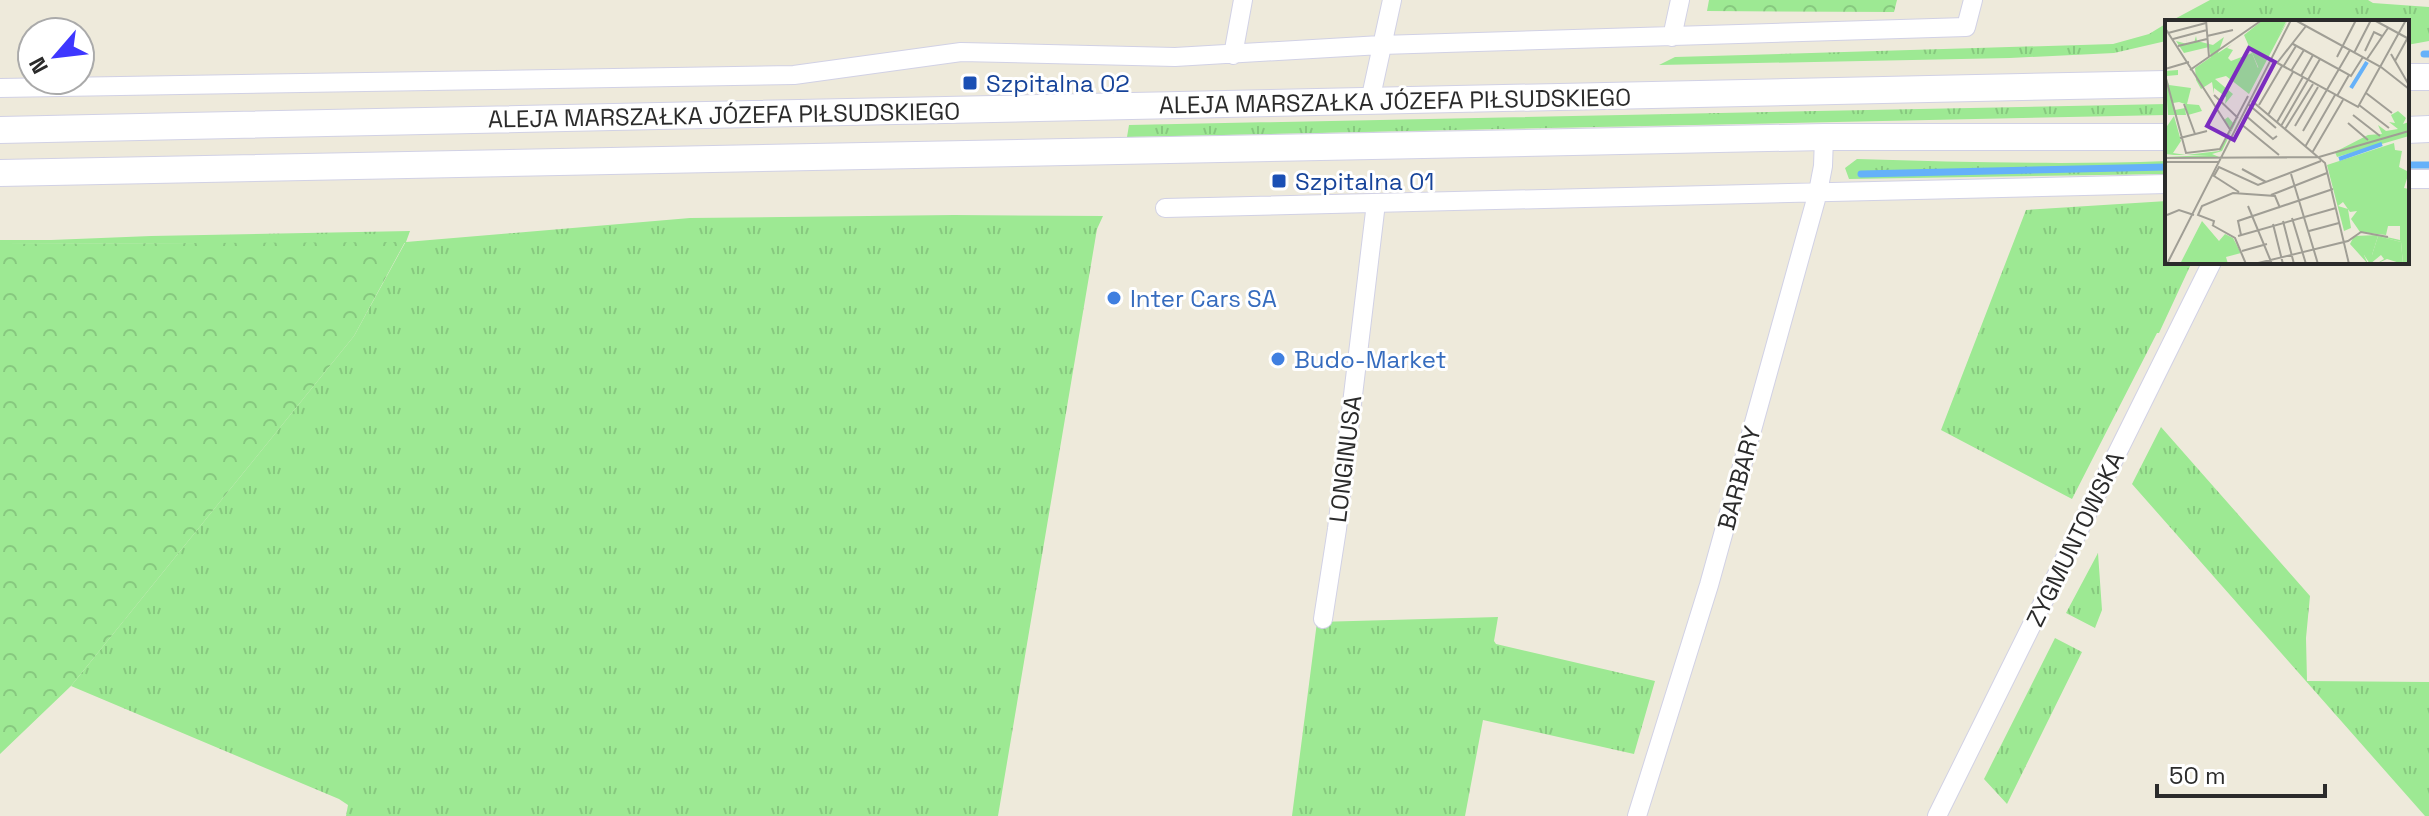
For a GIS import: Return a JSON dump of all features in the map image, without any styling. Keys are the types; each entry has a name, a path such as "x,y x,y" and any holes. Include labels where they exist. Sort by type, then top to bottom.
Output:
{"main road":[{"name":"ALEJA MARSZAŁKA JÓZEFA PIŁSUDSKIEGO","path":"0,130 2165,84"},
{"path":"2409,130 2429,129"},
{"name":"ALEJA MARSZAŁKA JÓZEFA PIŁSUDSKIEGO","path":"0,173 1824,137 2165,137"}],"street":[{"path":"1233,55 1243,0"},
{"path":"1370,101 1392,0"},
{"path":"1672,37 1680,0"},
{"path":"0,88 794,75 961,52 1175,57 1381,45 1966,27 1973,0"},
{"name":"BARBARY","path":"1637,816 1709,585 1818,192 1824,137"},
{"path":"1165,208 2165,184"},
{"name":"LONGINUSA","path":"1323,619 1337,529 1376,203"},
{"name":"ZYGMUNTOWSKA","path":"1937,816 2211,264"}],"green space":[{"path":"1709,0 1897,0 1894,12 1707,11"},
{"path":"2210,0 2368,0 2373,3 2429,7 2429,41 2409,45 2409,20 2173,20"},
{"path":"2165,24 2165,41 2114,53 1659,65 1675,57 2113,44 2149,34"},
{"path":"2165,104 2165,115 1127,137 1129,125"},
{"path":"1857,159 2051,163 2165,161 2165,174 1849,179 1845,168"},
{"path":"2165,201 2165,264 2191,264 2159,333 2072,499 1941,430 2026,210"},
{"path":"1103,216 1097,229 998,816 346,816 348,805 339,799 71,686 354,336 405,243 0,244 0,240 410,231 406,242 690,218"},
{"path":"405,242 354,336 71,686 0,754 0,244"},
{"path":"2161,427 2310,596 2306,638 2307,681 2429,682 2429,816 2425,816 2132,484"},
{"path":"2098,553 2102,610 2095,628 2066,613"},
{"path":"1498,617 1496,644 1655,681 1634,754 1483,720 1465,816 1292,816 1317,622"},
{"path":"2055,638 2082,652 2007,804 1984,779"}],"waterway":[{"path":"2424,54 2429,54"},
{"path":"2409,165 2429,165"},
{"path":"1861,174 2165,167"}],"place":[{"name":"Szpitalna 02","path":"970,83"},
{"name":"Szpitalna 01","path":"1279,181"},
{"name":"Inter Cars SA","path":"1114,298"},
{"name":"Budo-Market","path":"1278,359"}]}
